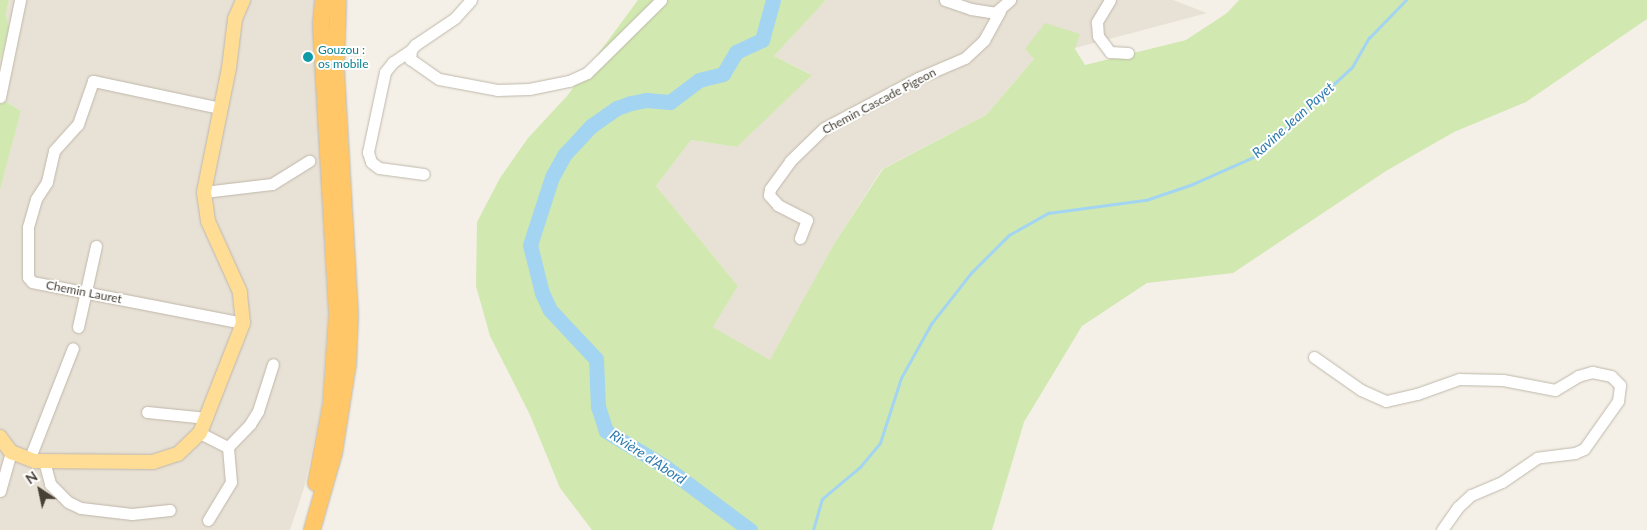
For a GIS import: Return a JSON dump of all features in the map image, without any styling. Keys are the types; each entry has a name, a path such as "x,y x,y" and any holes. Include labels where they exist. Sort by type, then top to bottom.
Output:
{"highway":[{"path":"300,530 314,492 324,448 336,358 337,313 322,34 323,0"},
{"path":"312,530 334,454 348,364 350,314 336,68 338,0"}],"main road":[{"path":"0,437 11,452 29,460 153,462 178,454 200,433 243,323 240,292 208,221 204,192 229,68 235,19 243,0"}],"street":[{"path":"0,97 20,0"},
{"path":"424,174 379,168 371,162 368,152 385,72 393,62 455,18 471,0"},
{"path":"411,50 410,60 423,71 467,86 529,89 556,84 587,73 661,0"},
{"path":"944,0 984,13 1000,11 1010,0"},
{"path":"1110,0 1097,22 1098,36 1110,52 1128,53"},
{"name":"Chemin Cascade Pigeon","path":"800,238 807,220 778,205 770,195 770,189 790,161 824,128 918,78 966,58 984,40 1000,11"},
{"name":"Chemin Lauret","path":"220,108 97,81 91,83 78,124 52,156 47,182 36,199 28,227 30,280 243,323"},
{"path":"204,192 272,184 309,162"},
{"path":"78,327 96,246"},
{"path":"29,460 73,348"},
{"path":"1314,357 1361,390 1386,401 1417,394 1459,379 1502,380 1555,390 1578,376 1592,372 1611,376 1620,385 1618,401 1584,449 1575,453 1537,458 1502,482 1471,495 1458,506 1442,530"},
{"path":"208,520 231,482 228,447 250,424 258,411 273,364"},
{"path":"147,412 206,418"},
{"path":"200,433 228,447"},
{"path":"0,491 11,452"},
{"path":"44,461 50,484 68,502 81,508 132,514 170,510"}],"shaded area":[{"path":"9,0 315,0 313,22 328,311 322,404 304,488 290,530 0,530 0,190 21,111 5,101 0,88 0,61 9,27 6,14"},
{"path":"826,0 1173,0 1207,13 1034,59 986,115 882,169 834,244 771,361 713,327 738,286 656,186 691,140 737,147 811,74 774,56"}],"green space":[{"path":"0,0 9,0 6,14 9,27 0,61"},
{"path":"638,0 826,0 774,56 812,75 737,147 691,140 656,186 738,286 713,327 770,360 834,244 883,169 986,115 1034,59 1025,49 1045,23 1080,34 1075,49 1085,65 1186,40 1227,13 1239,0 1647,0 1647,19 1526,102 1454,132 1386,171 1233,273 1147,283 1082,326 1024,422 992,530 592,530 560,488 530,415 490,336 476,286 477,222 500,178 528,138 567,96"},
{"path":"0,88 5,101 21,111 0,190"}],"waterway":[{"name":"Rivière d'Abord","path":"750,530 664,466 606,431 598,407 596,359 550,310 542,293 530,245 552,177 565,154 591,126 617,108 646,100 670,102 699,80 723,74 736,52 762,40 773,0"},
{"name":"Ravine Jean Payet","path":"813,530 822,499 860,467 880,443 901,378 931,324 971,273 1009,235 1048,213 1146,200 1193,184 1256,156 1352,67 1369,38 1406,0"}],"place":[{"name":"Gouzou : os mobile","path":"308,57"}]}
